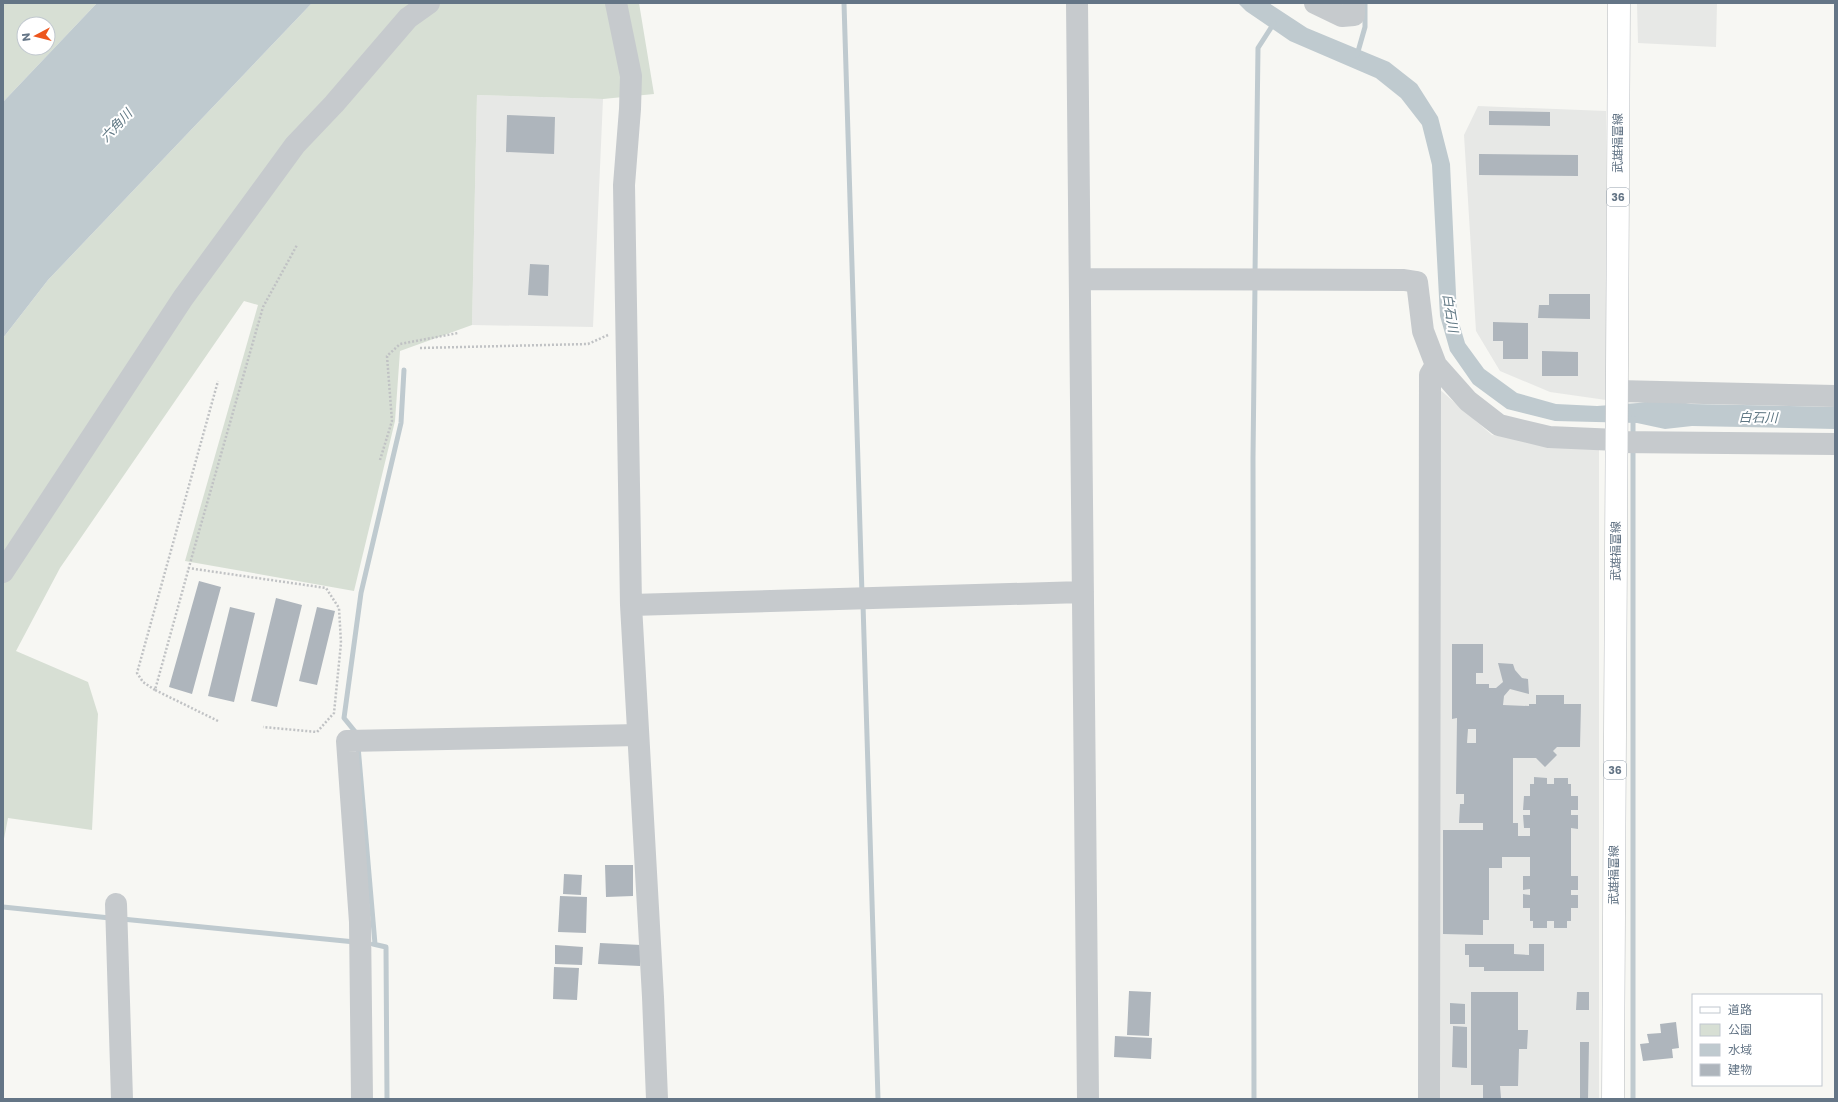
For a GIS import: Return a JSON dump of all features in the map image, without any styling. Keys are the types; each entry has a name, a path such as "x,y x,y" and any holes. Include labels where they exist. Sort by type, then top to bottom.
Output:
{"main road":[{"name":"武雄福富線","path":"1613,1099 1625,441 1617,391 1619,3"}],"street":[{"path":"3,572 183,298 295,145 334,104 408,18 429,3"},
{"path":"616,3 631,76 624,185 631,605 653,989 657,1099"},
{"path":"1077,3 1088,1099"},
{"path":"1315,3 1342,16 1354,15 1354,3"},
{"path":"1080,279 1404,280 1418,282 1423,331 1436,365 1468,401 1499,425 1549,437 1625,441 1835,444"},
{"path":"1429,1099 1430,375 1436,365"},
{"path":"1617,391 1835,396"},
{"path":"631,605 1082,592"},
{"path":"362,1099 360,931 347,741 638,734"},
{"path":"116,904 122,1099"}],"path":[{"path":"155,690 188,568 263,307 297,245"},
{"path":"380,460 392,421 387,356 400,344 458,333"},
{"path":"420,348 588,344 611,334"},
{"path":"218,381 137,673 143,682 155,690 218,721"},
{"path":"188,568 326,588 339,608 341,643 334,713 317,732 263,727"}],"shaded area":[{"path":"1637,3 1717,3 1716,47 1638,43"},
{"path":"477,95 603,99 593,327 472,325"},
{"path":"1478,106 1606,111 1606,400 1550,392 1500,371 1476,331 1464,135"},
{"path":"1438,388 1492,435 1552,443 1599,445 1599,1099 1434,1099"}],"green space":[{"path":"3,3 97,3 56,46 56,16 16,16 16,56 47,56 3,102"},
{"path":"312,3 639,3 654,94 603,99 477,95 472,325 400,351 395,421 354,591 185,561 258,305 244,301 60,568 16,651 88,682 98,714 92,830 8,818 3,844 3,338 48,280"}],"water":[{"name":"六角川","path":"97,3 312,3 48,280 3,338 3,102 47,56 56,56 56,46"},
{"name":"白石川","path":"1238,3 1269,3 1307,28 1389,62 1417,84 1438,117 1450,164 1457,316 1465,343 1484,369 1517,393 1556,404 1597,406 1638,403 1665,399 1691,404 1835,407 1835,429 1692,426 1665,429 1637,423 1555,421 1507,409 1473,384 1450,351 1440,316 1432,165 1422,125 1401,98 1376,78 1290,41 1246,11"}],"building":[{"path":"1489,111 1550,112 1550,126 1489,125"},
{"path":"507,115 555,117 554,154 506,152"},
{"path":"1479,154 1578,155 1578,176 1479,175"},
{"path":"530,264 549,265 548,296 528,295"},
{"path":"1549,294 1590,294 1590,319 1538,318 1539,305 1549,305"},
{"path":"1493,322 1528,323 1528,359 1503,359 1503,341 1493,341"},
{"path":"1542,351 1578,352 1578,376 1542,376"},
{"path":"199,581 221,587 192,694 169,687"},
{"path":"276,598 302,605 277,707 251,701"},
{"path":"230,607 255,613 234,702 208,696"},
{"path":"317,607 335,611 317,685 299,681"},
{"path":"1452,644 1483,644 1483,673 1476,673 1476,684 1489,684 1489,688 1496,688 1503,682 1498,663 1513,664 1515,670 1522,678 1528,679 1529,694 1510,689 1504,696 1503,705 1529,706 1529,704 1536,704 1536,695 1564,695 1564,704 1581,704 1580,747 1557,747 1553,751 1557,755 1545,767 1536,758 1513,758 1513,823 1518,823 1518,836 1530,836 1530,828 1524,828 1523,815 1530,815 1530,810 1523,810 1524,796 1530,796 1530,784 1534,784 1534,777 1547,778 1547,784 1554,784 1554,778 1568,778 1568,784 1571,784 1571,796 1578,796 1578,810 1571,810 1571,815 1578,815 1578,829 1571,828 1571,876 1578,876 1578,890 1571,890 1571,895 1578,895 1578,908 1571,908 1571,921 1567,921 1567,928 1554,928 1554,921 1547,921 1547,928 1533,928 1533,921 1530,921 1530,908 1523,908 1523,894 1530,895 1530,889 1523,890 1523,876 1530,876 1530,857 1502,857 1502,868 1489,868 1489,920 1483,920 1483,935 1443,934 1443,830 1483,830 1483,823 1459,823 1460,804 1464,804 1464,794 1456,794 1457,718 1452,719","holes":["1468,729 1476,729 1476,743 1467,743"]},
{"path":"605,865 633,865 633,896 606,897"},
{"path":"564,874 582,875 581,895 563,894"},
{"path":"560,896 587,897 586,933 558,932"},
{"path":"600,943 641,945 640,966 598,964"},
{"path":"1465,944 1514,944 1514,954 1529,955 1529,944 1544,944 1544,971 1484,971 1484,967 1469,967 1469,955 1465,955"},
{"path":"555,945 583,947 582,965 555,964"},
{"path":"554,967 579,968 577,1000 553,999"},
{"path":"1129,991 1151,992 1149,1036 1127,1035"},
{"path":"1471,992 1518,992 1518,1030 1528,1030 1527,1049 1519,1049 1518,1086 1500,1086 1501,1098 1483,1098 1483,1085 1471,1085"},
{"path":"1577,992 1589,992 1589,1010 1576,1010"},
{"path":"1450,1003 1465,1004 1465,1024 1450,1024"},
{"path":"1676,1022 1679,1048 1672,1049 1673,1058 1643,1061 1640,1044 1649,1043 1647,1034 1661,1033 1660,1024"},
{"path":"1453,1026 1467,1027 1467,1068 1452,1067"},
{"path":"1115,1036 1152,1038 1151,1059 1114,1057"},
{"path":"1580,1042 1589,1042 1588,1099 1580,1099"}],"waterway":[{"path":"844,3 862,594"},
{"path":"1357,55 1365,27 1365,3"},
{"path":"1255,274 1258,48 1274,23"},
{"path":"1254,1099 1253,458 1255,284"},
{"path":"357,734 344,718 361,593 401,423 404,370"},
{"path":"1633,418 1633,438"},
{"path":"1633,448 1633,1099"},
{"path":"863,604 878,1099"},
{"path":"358,746 375,944"},
{"path":"3,907 110,918"},
{"path":"122,919 355,942"},
{"path":"373,944 386,947 387,1099"}]}
